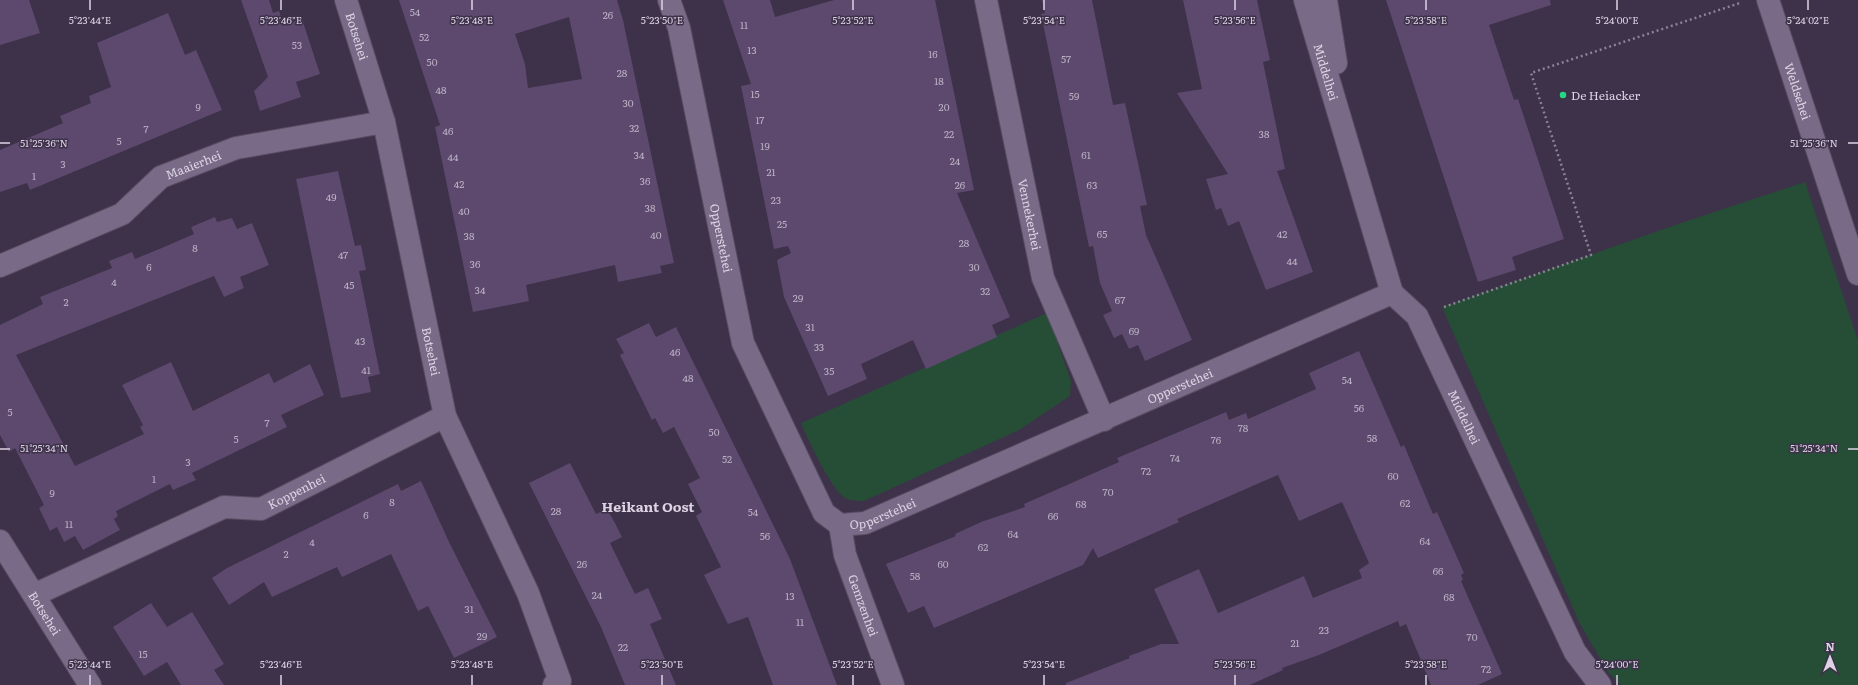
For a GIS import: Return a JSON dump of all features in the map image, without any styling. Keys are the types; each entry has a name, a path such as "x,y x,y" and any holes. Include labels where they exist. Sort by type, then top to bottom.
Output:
{"street":[{"name":"Botsehei","path":"346,0 384,122 445,416 528,593 559,684"},
{"name":"Opperstehei","path":"669,0 678,28 744,343 824,513 840,525 866,524 1392,293"},
{"name":"Vennekerhei","path":"986,0 1043,278 1104,420"},
{"name":"Middelhei","path":"1305,0 1392,293 1417,316 1575,652 1600,685"},
{"name":"Middelhei","path":"1326,0 1349,144"},
{"name":"Weldsehei","path":"1768,0 1858,274"},
{"name":"Maaierhei","path":"0,266 122,214 161,177 236,148 384,122"},
{"name":"Koppenhei","path":"34,595 224,507 261,509 445,416"},
{"name":"Gemzenhei","path":"840,525 845,555 893,685"},
{"name":"Botsehei","path":"0,541 90,685"}],"path":[{"path":"1417,316 1591,255 1531,73 1742,2"}],"green space":[{"path":"1805,182 1858,341 1858,685 1621,685 1608,672 1579,622 1442,307 1681,223"},
{"path":"1047,313 1071,381 1070,396 1019,430 864,501 847,499 839,493 820,464 801,423"}],"building":[{"path":"0,0 29,0 40,33 0,45"},
{"path":"241,0 269,0 273,13 279,11 284,25 302,19 320,74 296,82 301,97 260,111 254,91 268,77"},
{"path":"399,0 617,0 623,20 674,263 660,266 662,273 618,282 615,265 526,285 529,301 473,312 435,127 440,125","holes":["569,17 582,79 528,88 525,64 515,34"]},
{"path":"723,0 770,0 775,17 834,0 935,0 974,190 957,193 1010,317 992,325 997,337 926,369 913,340 861,364 867,379 828,396 784,297 777,260 791,253 788,246 774,249 741,86 751,84"},
{"path":"1042,0 1092,0 1113,105 1125,103 1147,205 1140,206 1146,235 1192,340 1145,361 1138,345 1129,349 1122,334 1114,338 1103,315 1112,311 1100,283 1093,246 1089,247 1041,14 1045,13"},
{"path":"1183,0 1257,0 1270,60 1263,62 1285,169 1277,171 1313,272 1266,290 1239,221 1228,226 1221,208 1216,210 1206,179 1228,174 1177,93 1202,89"},
{"path":"1386,0 1550,0 1551,5 1489,25 1514,100 1518,99 1564,239 1512,257 1516,270 1478,282"},
{"path":"168,13 185,55 196,50 222,110 30,190 27,183 0,192 0,150 63,123 60,116 91,103 89,96 111,87 97,43"},
{"path":"338,171 355,246 361,245 366,270 359,271 380,374 368,377 371,392 341,398 296,179"},
{"path":"215,217 217,222 232,218 237,229 252,223 269,265 240,277 244,288 224,297 214,276 16,355 75,466 144,434 140,427 143,425 122,385 171,362 193,411 269,373 274,383 310,364 324,395 281,415 287,427 192,473 196,480 173,490 170,484 116,511 118,516 114,519 120,530 83,550 75,536 64,542 57,527 50,531 39,508 44,505 15,448 9,452 0,435 0,325 43,304 40,297 112,268 109,261 132,252 135,259 164,247 194,234 191,227"},
{"path":"649,323 656,337 676,327 790,559 837,685 773,685 748,617 728,624 704,575 721,567 696,516 702,512 688,484 700,478 674,427 663,433 655,418 652,420 620,355 624,353 616,339"},
{"path":"1359,351 1401,447 1404,445 1433,514 1437,512 1464,573 1461,575 1463,580 1461,581 1502,674 1478,685 1431,685 1406,624 1400,627 1398,621 1319,655 1282,668 1283,670 1250,685 1066,685 1066,683 1161,644 1179,644 1154,589 1199,569 1218,613 1304,576 1313,598 1362,578 1359,570 1369,563 1342,502 1299,521 1278,475 1177,519 1179,522 1098,558 1093,548 1083,565 934,628 924,606 908,613 886,564 956,536 955,534 981,522 1025,507 1024,504 1119,462 1117,458 1226,412 1229,420 1246,413 1248,419 1316,389 1309,373"},
{"path":"570,463 596,514 607,509 622,537 610,543 635,594 648,588 662,619 650,624 676,685 625,685 601,627 529,483"},
{"path":"421,481 450,544 497,637 454,658 428,606 418,611 391,554 342,577 337,567 272,597 264,582 229,605 212,578 227,568 398,484 401,491"},
{"path":"151,603 167,627 192,612 224,664 214,670 224,685 181,685 167,662 144,676 113,627"}],"place":[{"name":"De Heiacker","path":"1563,95"}],"district":[{"name":"Heikant Oost","path":"648,506"}]}
